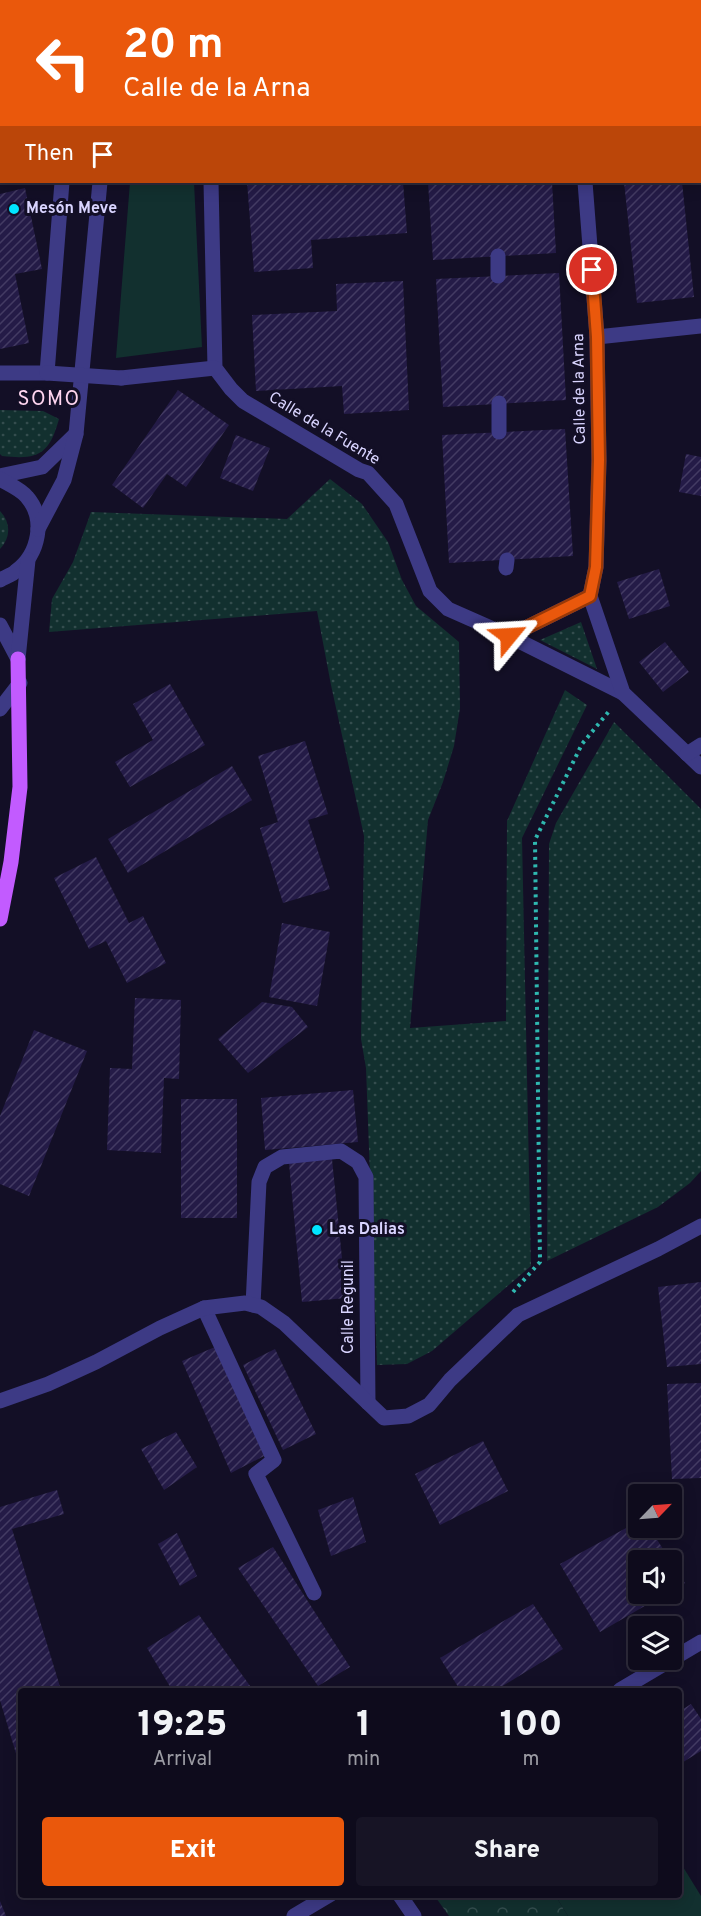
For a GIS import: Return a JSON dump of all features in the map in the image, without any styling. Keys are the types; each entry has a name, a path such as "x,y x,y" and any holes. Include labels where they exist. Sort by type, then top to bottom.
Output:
{"main road":[{"path":"0,919 20,787 18,659"}],"street":[{"path":"47,373 62,183"},
{"path":"18,659 28,560 35,545 38,529 64,480 76,434 100,183"},
{"path":"0,373 47,373 121,378 215,368 211,183"},
{"name":"Calle de la Arna","path":"585,183 597,337 599,460 596,567 590,596"},
{"path":"498,256 498,276"},
{"path":"597,337 701,326"},
{"name":"Calle de la Fuente","path":"215,368 243,401 358,470 368,473 396,504 430,591 448,609 509,636 623,693"},
{"path":"499,404 499,432"},
{"path":"0,477 42,467 76,434"},
{"path":"0,477 26,495 35,511 38,529"},
{"path":"0,580 16,572 28,560"},
{"path":"509,636 590,596 623,693 701,767"},
{"path":"0,625 18,659"},
{"path":"0,709 20,683"},
{"path":"687,754 701,745"},
{"name":"Calle Regunil","path":"253,1305 259,1182 265,1167 282,1157 341,1151 358,1162 366,1177 368,1403"},
{"name":"Calle Regunil","path":"0,1401 48,1384 204,1308 245,1303 261,1306 284,1323 384,1418 408,1416 429,1405 450,1380 518,1315 658,1249 701,1226"},
{"path":"204,1308 274,1460 256,1474 314,1593"},
{"path":"623,1688 701,1642"},
{"path":"294,1916 324,1898"},
{"path":"402,1898 414,1916"}],"path":[{"path":"524,1312 513,1293 540,1262 535,840 582,744 623,693"}],"green space":[{"path":"130,183 194,183 202,347 116,358"},
{"path":"0,410 43,411 59,419 51,441 46,448 33,456 2,456 0,454"},
{"path":"330,479 362,504 388,542 402,580 416,606 459,642 460,708 454,746 428,820 410,1028 506,1021 507,821 565,690 587,705 522,838 531,1266 432,1351 407,1364 377,1365 366,1068 361,1039 364,836 317,611 49,632 52,599 73,562 91,512 287,519"},
{"path":"0,511 8,525 8,535 0,549"},
{"path":"581,622 597,669 540,640"},
{"path":"614,722 701,809 701,1171 690,1183 658,1207 547,1261 549,844 556,823"},
{"path":"682,1865 701,1896 701,1916 568,1916 557,1898 682,1898"},
{"path":"436,1898 557,1898 568,1916 449,1916"}],"building":[{"path":"247,183 403,183 407,233 311,240 313,268 254,272"},
{"path":"428,183 552,183 556,253 433,260"},
{"path":"624,183 682,183 694,297 637,303"},
{"path":"25,188 42,269 15,274 29,343 0,349 0,194"},
{"path":"559,273 566,400 443,407 436,279"},
{"path":"403,281 409,410 344,414 342,386 256,391 252,315 337,311 336,284"},
{"path":"178,390 229,425 186,487 167,474 143,508 112,485"},
{"path":"565,429 573,556 449,563 442,435"},
{"path":"236,435 270,448 253,491 220,478"},
{"path":"686,454 701,457 701,496 679,492"},
{"path":"659,569 670,606 629,619 617,582"},
{"path":"665,642 689,672 663,692 639,662"},
{"path":"170,684 205,745 130,787 115,762 153,740 133,704"},
{"path":"305,741 328,814 308,820 330,889 283,903 260,828 278,822 258,756"},
{"path":"232,766 252,800 128,873 108,839"},
{"path":"96,857 129,923 143,916 166,963 127,983 106,941 89,949 54,878"},
{"path":"282,923 330,932 317,1006 269,997"},
{"path":"135,998 181,1000 179,1079 164,1078 161,1153 107,1150 110,1068 132,1069"},
{"path":"262,1002 292,1007 308,1027 248,1073 218,1039"},
{"path":"34,1030 87,1051 29,1196 0,1184 0,1116"},
{"path":"353,1090 358,1142 265,1150 261,1098"},
{"path":"181,1099 237,1099 237,1218 181,1218"},
{"name":"Las Dalias","path":"332,1159 346,1298 302,1302 289,1163"},
{"path":"701,1282 701,1364 667,1367 658,1287"},
{"path":"215,1347 264,1456 231,1473 182,1361"},
{"path":"275,1349 316,1434 283,1450 243,1365"},
{"path":"701,1383 701,1478 672,1479 667,1384"},
{"path":"176,1432 197,1467 164,1490 141,1449"},
{"path":"483,1441 508,1491 440,1525 415,1474"},
{"path":"57,1490 64,1514 12,1529 60,1688 18,1688 18,1760 0,1700 0,1507"},
{"path":"353,1497 366,1542 331,1556 318,1510"},
{"path":"628,1527 628,1538 656,1538 664,1550 628,1550 628,1604 648,1604 600,1632 560,1564"},
{"path":"177,1533 197,1576 180,1586 158,1544"},
{"path":"273,1547 350,1667 318,1686 238,1568"},
{"path":"533,1604 563,1649 499,1688 459,1688 440,1658"},
{"path":"199,1615 252,1688 171,1688 147,1648"},
{"path":"691,1704 701,1719 701,1751 682,1763 682,1710"},
{"path":"0,1901 6,1916 0,1916"}],"place":[{"name":"Mesón Meve","path":"14,209"},
{"name":"Las Dalias","path":"317,1230"}],"district":[{"name":"SOMO","path":"49,400"}],"route":[{"path":"509,636 590,596 596,567 599,460 598,357 592,270"}]}
